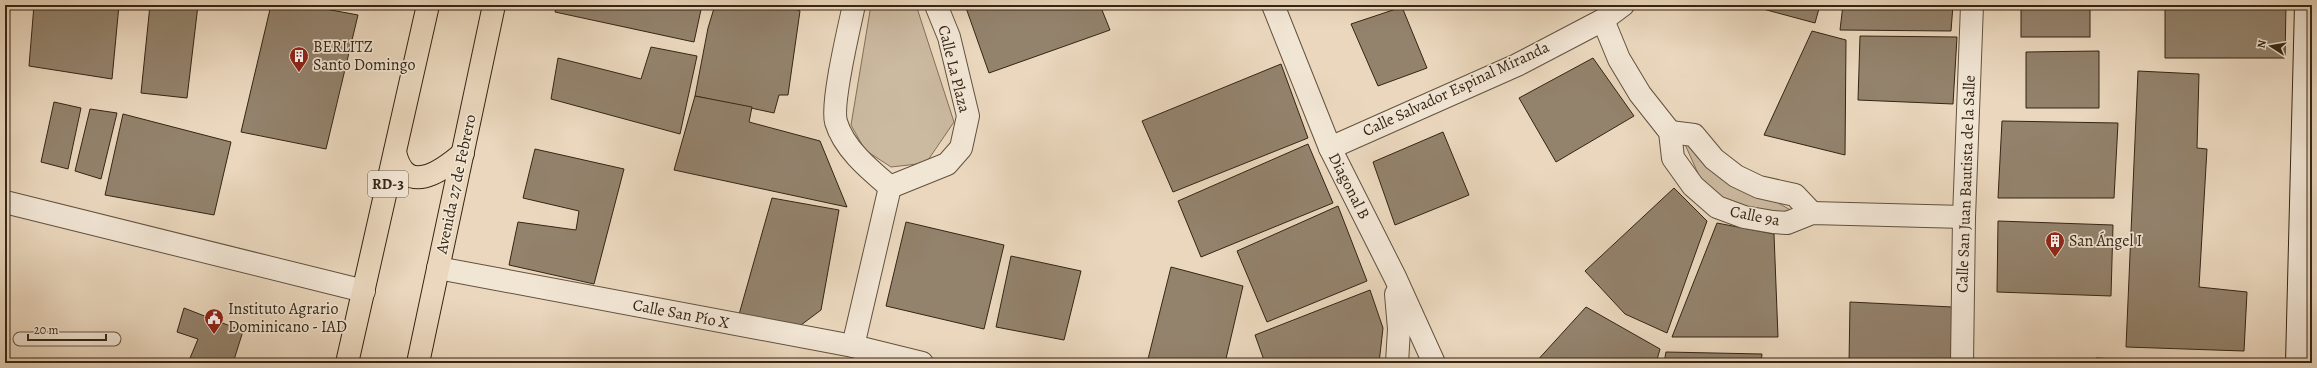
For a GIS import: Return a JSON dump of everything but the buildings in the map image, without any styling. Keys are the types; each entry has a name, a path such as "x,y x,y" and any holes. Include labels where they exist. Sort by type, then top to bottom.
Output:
{"highway":[{"name":"RD-3","path":"347,363 428,5"},
{"name":"Avenida 27 de Febrero","path":"418,363 494,5"},
{"path":"395,152 398,165 407,175 418,178 430,175 446,167 463,153"}],"street":[{"path":"853,346 890,187 872,172 847,144 836,121 838,89 854,5"},
{"name":"Calle La Plaza","path":"890,187 947,164 961,148 968,116 949,37 936,5"},
{"name":"Diagonal B","path":"1273,5 1330,148 1395,277 1434,363"},
{"name":"Calle Salvador Espinal Miranda","path":"1330,148 1517,65 1602,20 1623,5"},
{"name":"Calle San Juan Bautista de la Salle","path":"1962,363 1964,217 1972,5"},
{"path":"2297,363 2306,5"},
{"path":"1602,20 1619,59 1640,94 1670,132"},
{"name":"Calle 9a","path":"1812,213 1795,195 1759,187 1736,176 1714,159 1694,136 1670,132 1673,158 1693,186 1717,208 1744,218 1773,222 1787,222 1812,213 1964,217"},
{"path":"5,202 364,291"},
{"name":"Calle San Pío X","path":"438,268 853,346 922,363"},
{"path":"1395,277 1400,329 1397,363"}],"lane":[{"path":"20,339 114,338"}],"shaded area":[{"path":"871,5 916,5 954,122 926,163 891,167 865,150 851,125"},
{"path":"1683,140 1733,177 1794,212 1756,215 1726,208 1701,180"}],"place":[{"name":"BERLITZ Santo Domingo","path":"299,73"},
{"name":"San Ángel I","path":"2055,258"},
{"name":"Instituto Agrario Dominicano - IAD","path":"214,335"}]}
